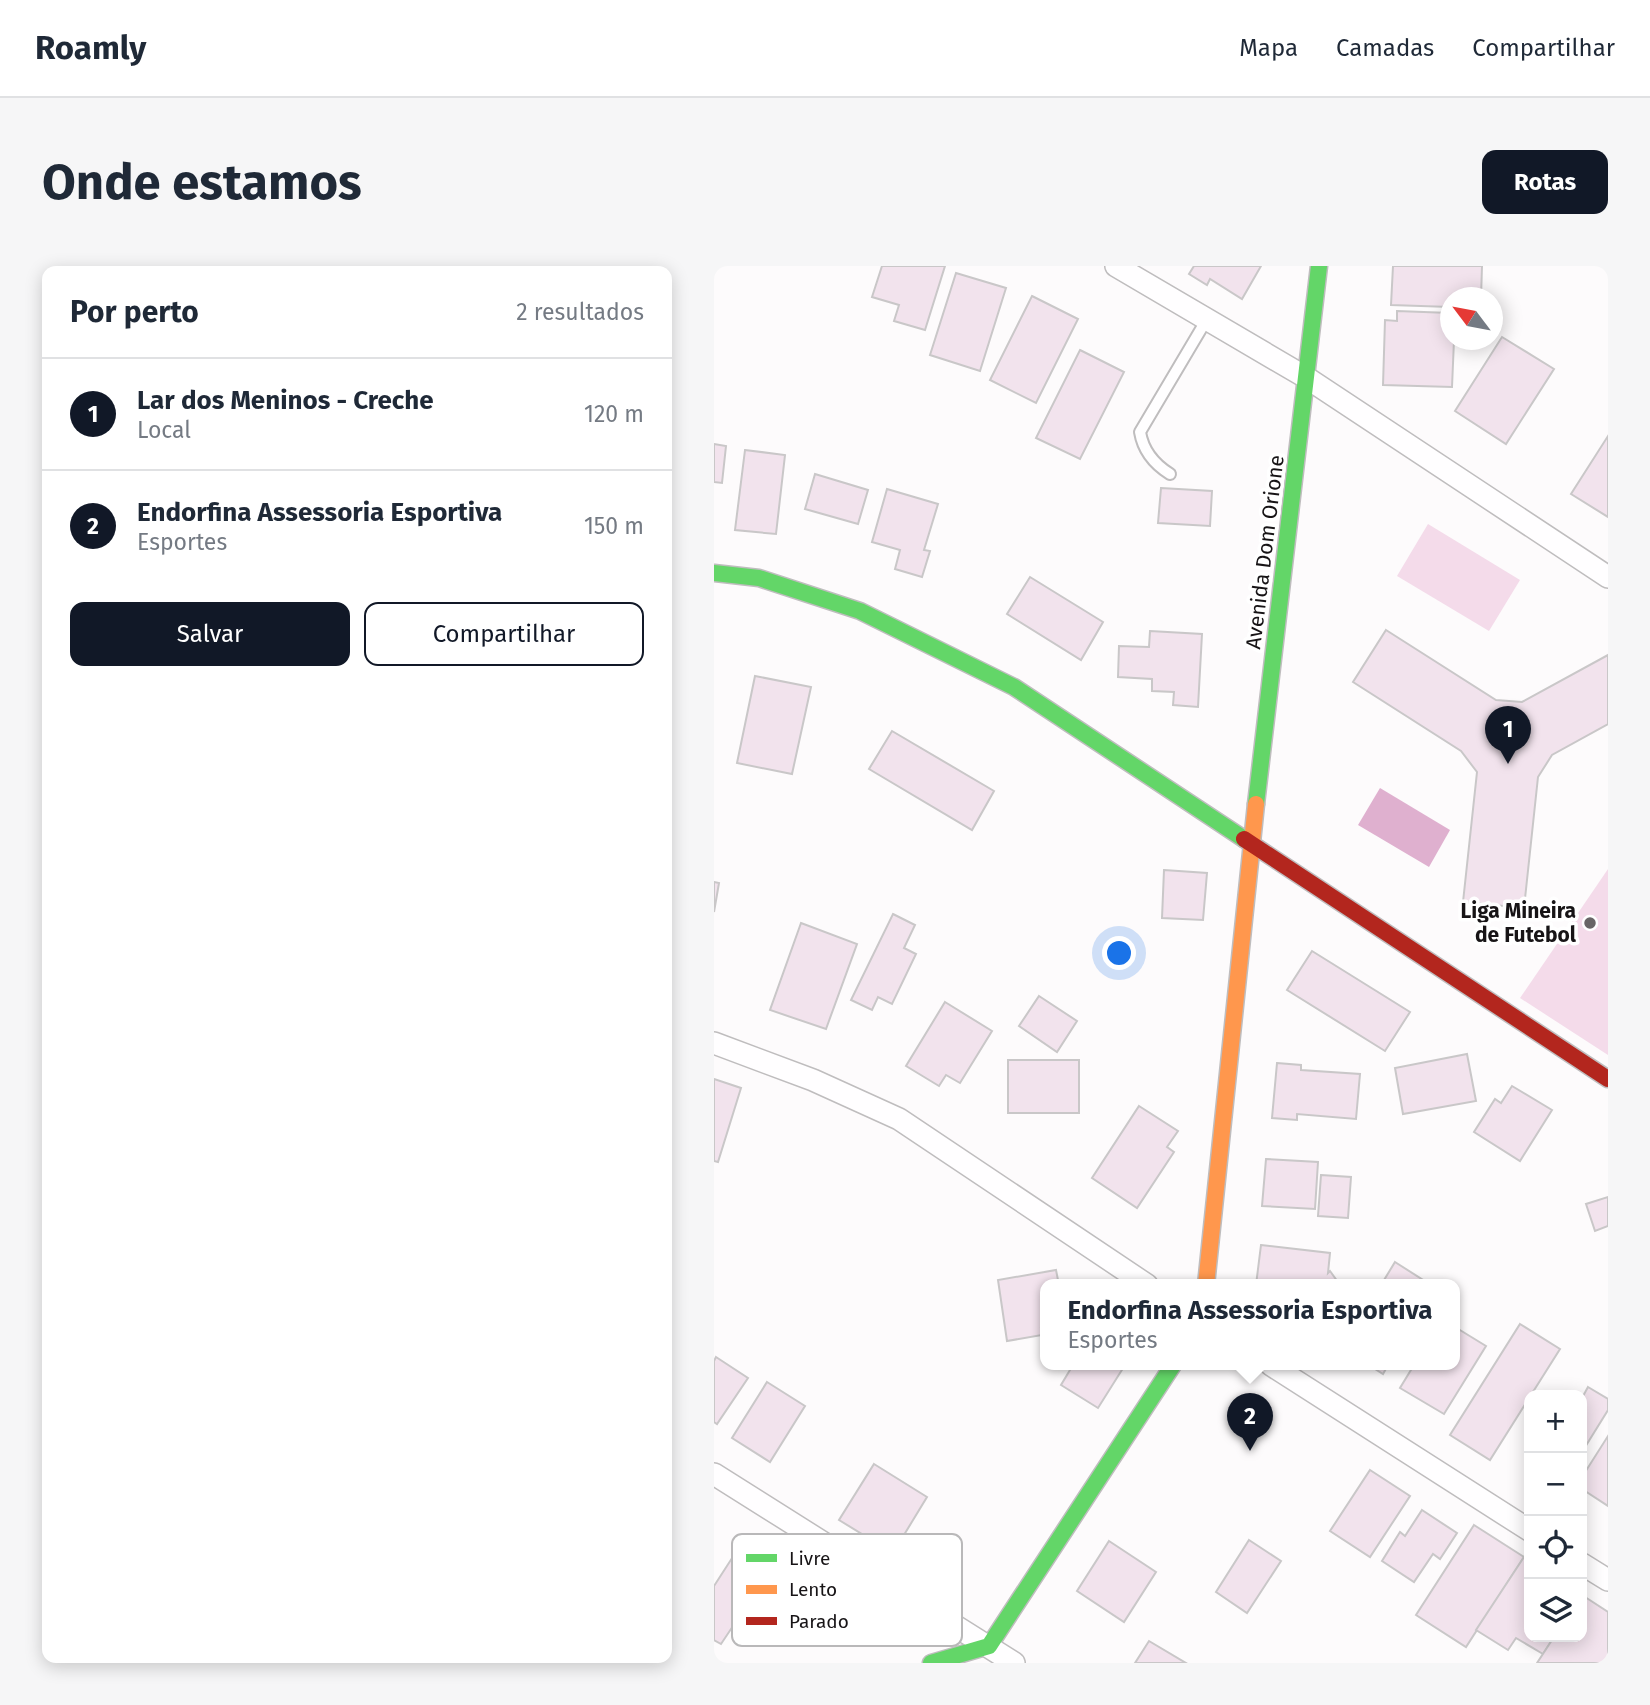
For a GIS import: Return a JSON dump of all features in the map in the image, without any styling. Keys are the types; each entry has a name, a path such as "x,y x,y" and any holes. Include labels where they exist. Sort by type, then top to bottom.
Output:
{"street":[{"path":"1116,266 1307,378 1608,577"},
{"name":"Avenida Dom Orione","path":"1207,1279 1252,843 1319,266"},
{"path":"714,573 759,578 860,611 1014,687 1608,1079"},
{"path":"714,1043 813,1080 899,1119 1138,1279"},
{"path":"931,1663 989,1646 1170,1370"},
{"path":"1278,1370 1524,1527"},
{"path":"714,1474 810,1534"},
{"path":"1587,1567 1608,1580"},
{"path":"962,1629 1014,1663"}],"lane":[{"path":"1170,474 1150,456 1142,444 1140,432 1207,319"}],"shaded area":[{"path":"1428,524 1520,580 1489,631 1397,576"},
{"path":"1380,788 1450,830 1429,867 1358,825"},
{"name":"Liga Mineira de Futebol","path":"1608,869 1608,1055 1520,998"}],"building":[{"path":"882,266 945,266 925,330 894,321 899,305 872,297"},
{"path":"1194,266 1261,266 1242,299 1210,279 1207,285 1189,274"},
{"path":"1393,266 1482,266 1481,287 1440,287 1440,307 1391,305"},
{"path":"956,273 1006,288 980,371 930,355"},
{"path":"1032,296 1078,319 1036,403 990,380"},
{"path":"1397,311 1440,313 1440,350 1454,350 1452,387 1383,385 1385,320 1397,321"},
{"path":"1503,338 1554,369 1506,444 1455,411 1494,350 1503,350"},
{"path":"1080,350 1124,372 1080,459 1036,438"},
{"path":"1608,436 1608,517 1571,494"},
{"path":"714,444 726,446 722,483 714,482"},
{"path":"745,450 785,455 776,534 735,530"},
{"path":"815,474 868,490 858,524 805,509"},
{"path":"1161,488 1212,491 1210,526 1158,523"},
{"path":"887,489 938,504 924,550 930,551 922,577 895,569 900,550 872,542"},
{"path":"1030,577 1103,622 1081,660 1007,614"},
{"path":"1386,630 1496,700 1522,702 1608,655 1608,724 1552,755 1538,777 1524,908 1463,902 1477,772 1461,751 1353,682"},
{"path":"1150,631 1202,634 1198,707 1173,705 1174,692 1152,691 1152,679 1118,677 1119,646 1149,647"},
{"path":"755,676 811,687 792,774 737,763"},
{"path":"892,731 994,791 972,830 869,769"},
{"path":"1164,870 1207,873 1203,920 1162,918"},
{"path":"714,882 719,883 714,912"},
{"path":"893,914 915,925 904,948 916,954 892,1004 878,997 872,1010 851,1000"},
{"path":"801,923 857,944 826,1029 770,1010"},
{"path":"1312,951 1410,1012 1385,1051 1287,990"},
{"path":"1039,996 1077,1021 1057,1052 1019,1026"},
{"path":"945,1002 992,1031 960,1083 946,1075 939,1086 906,1066"},
{"path":"1467,1054 1476,1101 1403,1114 1395,1068"},
{"path":"1008,1060 1079,1060 1079,1113 1008,1113"},
{"path":"1277,1063 1301,1065 1301,1070 1360,1074 1356,1119 1297,1114 1297,1120 1272,1118"},
{"path":"714,1079 741,1088 718,1162 714,1161"},
{"path":"1512,1086 1552,1110 1520,1161 1474,1132 1495,1099 1501,1103"},
{"path":"1139,1106 1178,1131 1167,1147 1174,1152 1137,1208 1092,1178"},
{"path":"1266,1159 1318,1162 1315,1209 1262,1206"},
{"path":"1321,1175 1351,1177 1348,1218 1318,1216"},
{"path":"1608,1197 1608,1226 1595,1231 1586,1204"},
{"path":"1261,1245 1330,1253 1328,1273 1330,1271 1336,1279 1257,1279"},
{"path":"1395,1262 1422,1279 1385,1279"},
{"path":"1056,1270 1058,1279 1040,1279 1040,1335 1007,1341 998,1280"},
{"path":"1520,1324 1560,1349 1534,1390 1524,1390 1524,1406 1490,1460 1450,1435"},
{"path":"1460,1330 1486,1346 1444,1414 1400,1388 1411,1370 1460,1370"},
{"path":"716,1357 748,1378 717,1424 714,1422"},
{"path":"1070,1370 1122,1370 1098,1408 1061,1385"},
{"path":"767,1382 805,1406 770,1462 732,1438"},
{"path":"1588,1387 1608,1399 1608,1410 1587,1444 1587,1390"},
{"path":"1608,1436 1608,1506 1587,1492 1587,1469"},
{"path":"874,1464 927,1497 905,1534 862,1534 839,1520"},
{"path":"1370,1470 1410,1496 1370,1557 1330,1531"},
{"path":"1422,1510 1457,1533 1440,1559 1433,1554 1414,1582 1382,1561 1400,1532 1405,1536"},
{"path":"1474,1525 1524,1557 1466,1647 1416,1615"},
{"path":"1249,1540 1281,1561 1247,1613 1216,1592"},
{"path":"1109,1541 1156,1572 1124,1622 1077,1591"},
{"path":"1524,1557 1524,1642 1551,1642 1543,1654 1516,1638 1508,1650 1476,1630"},
{"path":"732,1558 732,1628 721,1644 714,1640 714,1586"},
{"path":"1587,1598 1608,1612 1608,1663 1537,1663 1551,1642 1587,1642"},
{"path":"1149,1641 1186,1663 1135,1663"}],"traffic: fast":[{"path":"1256,804 1319,266"},
{"path":"714,573 759,578 860,611 1014,687 1244,839"},
{"path":"931,1663 989,1646 1170,1370"}],"traffic: slow":[{"path":"1207,1279 1256,804"}],"traffic: jam":[{"path":"1244,839 1608,1079"}],"place":[{"name":"Lar dos Meninos - Creche","path":"1508,764"},
{"name":"Liga Mineira de Futebol","path":"1590,923"},
{"name":"Endorfina Assessoria Esportiva","path":"1250,1451"}]}
